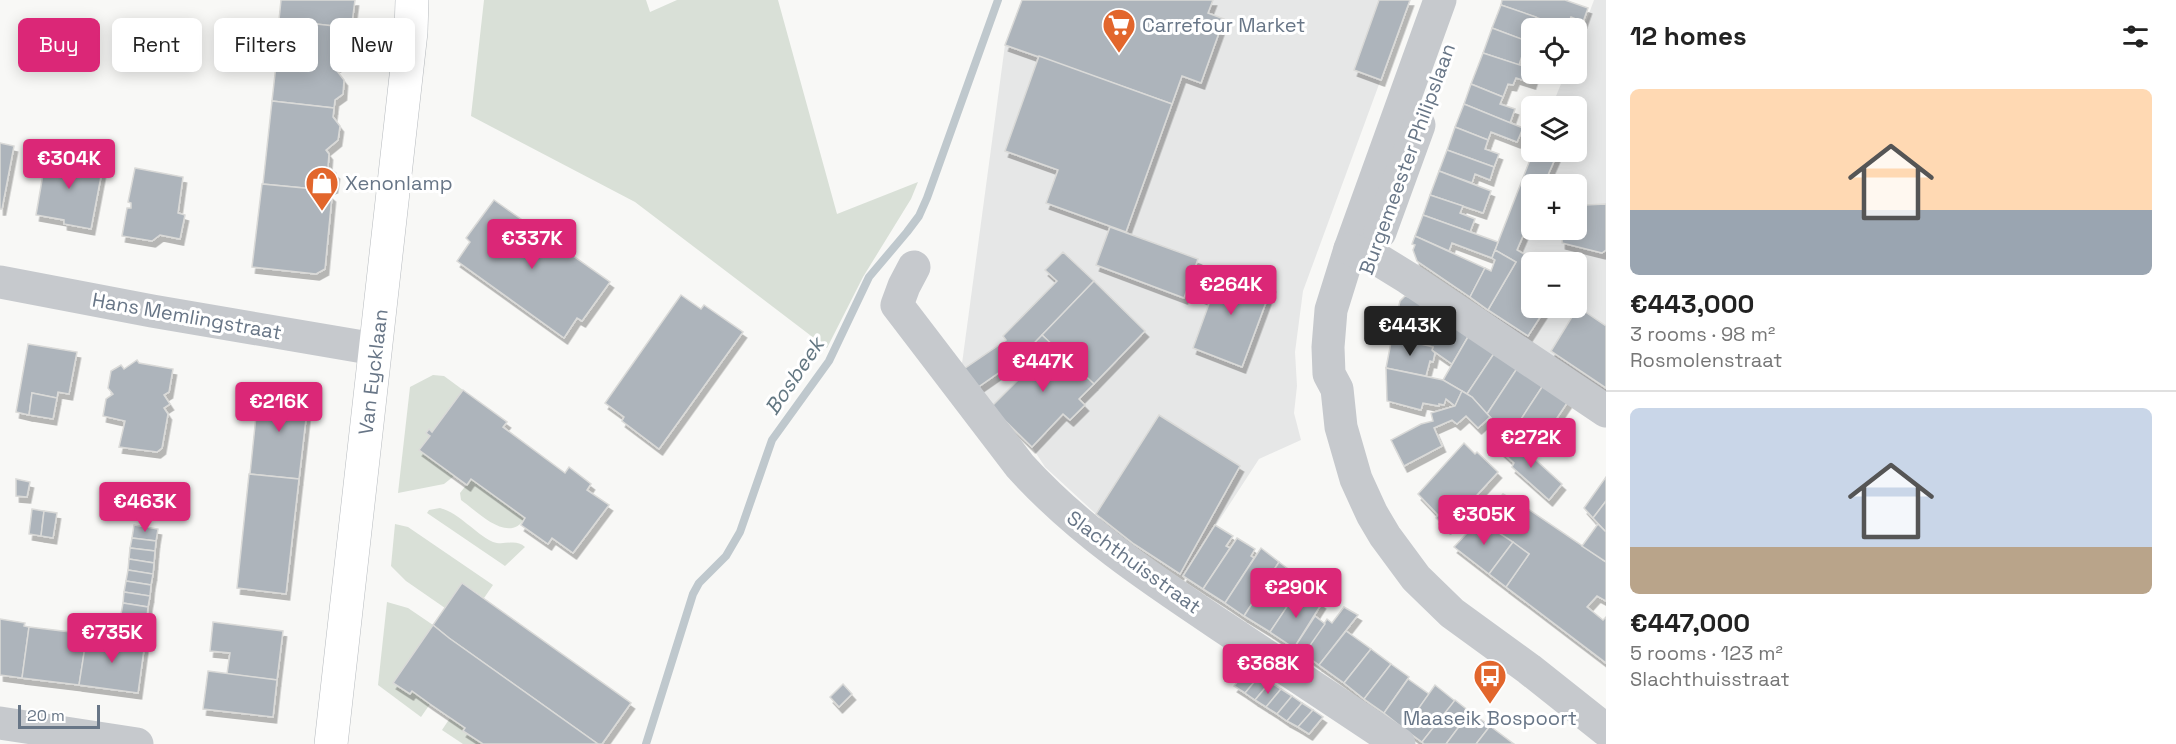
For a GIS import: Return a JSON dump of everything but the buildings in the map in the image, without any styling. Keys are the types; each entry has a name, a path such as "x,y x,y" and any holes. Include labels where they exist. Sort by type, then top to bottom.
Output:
{"main road":[{"name":"Van Eycklaan","path":"331,744 410,43 412,0"}],"street":[{"name":"Burgemeester Philipslaan","path":"1440,0 1361,253 1348,326 1343,374 1337,389 1341,427 1356,479 1378,525 1408,569 1452,613 1529,669 1606,730"},
{"name":"Burgemeester Philipslaan","path":"1361,253 1464,0"},
{"path":"1361,253 1408,278 1606,411"},
{"name":"Slachthuisstraat","path":"914,267 897,305 1020,466 1040,488 1083,528 1138,571 1399,744"},
{"name":"Hans Memlingstraat","path":"0,282 152,311 375,349"},
{"path":"0,723 137,744"}],"shaded area":[{"path":"484,0 646,0 650,12 677,0 778,0 837,214 918,182 911,199 863,277 827,348 635,202 471,116"},
{"path":"1022,0 1410,0 1303,291 1295,352 1297,386 1294,413 1301,440 1259,459 1183,576 1134,544 1096,514 1045,467 1032,447 974,390 961,371 1005,45"},
{"path":"1594,0 1606,0 1606,392 1549,356 1487,311 1516,262 1496,250 1521,184 1521,240 1587,240 1587,174 1525,174 1529,162 1587,162 1587,96 1556,96 1561,84 1587,84 1587,19"},
{"path":"433,375 444,376 463,390 432,432 428,430 426,433 430,436 419,450 454,476 444,484 398,493 410,387"},
{"path":"471,479 525,518 511,528 493,524 461,500 460,493"},
{"path":"440,508 493,542 518,543 525,547 505,566 427,513 429,510"},
{"path":"395,524 408,527 493,585 484,598 462,583 445,608 406,581 391,566"},
{"path":"387,602 408,608 433,625 412,691 430,704 421,717 378,685"},
{"path":"450,718 483,744 463,744 442,730"}],"waterway":[{"name":"Bosbeek","path":"646,744 693,594 699,583 726,556 740,532 772,440 829,361 869,277 919,216 998,0"}],"place":[{"name":"Carrefour Market","path":"1119,54"},
{"name":"Xenonlamp","path":"322,212"},
{"name":"Maaseik Bospoort","path":"1490,705"}]}
